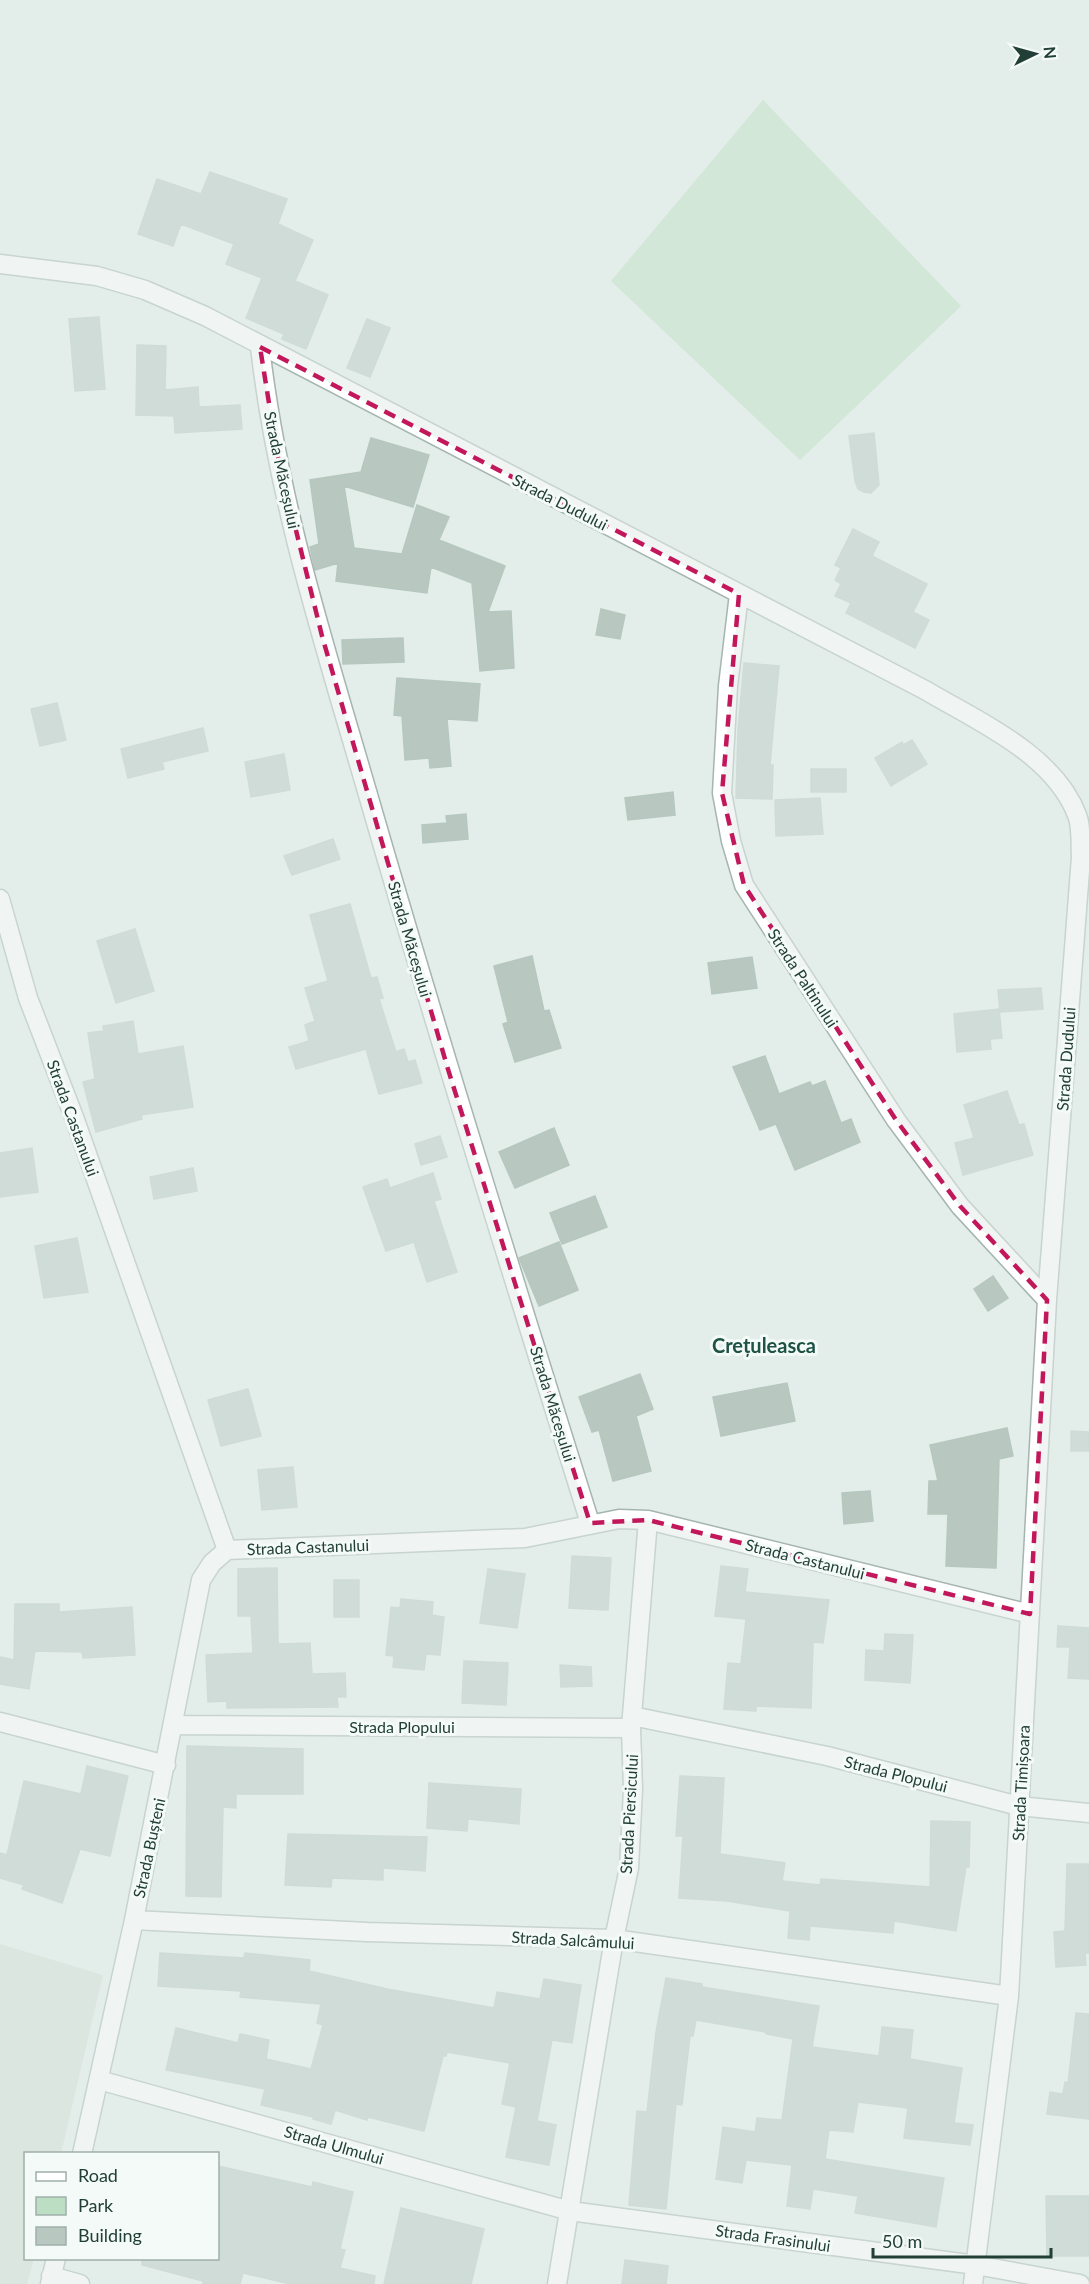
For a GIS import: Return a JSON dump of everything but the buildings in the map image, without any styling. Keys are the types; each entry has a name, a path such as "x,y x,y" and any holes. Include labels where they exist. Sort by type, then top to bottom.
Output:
{"street":[{"name":"Strada Dudului","path":"0,264 97,276 145,290 205,316 260,347 925,690 1025,749 1084,816 1047,1300"},
{"name":"Strada Măceșului","path":"260,347 277,453 322,636 447,1066 590,1523"},
{"name":"Strada Paltinului","path":"739,594 728,686 722,793 731,841 744,885 896,1120 960,1206 1047,1300"},
{"name":"Strada Castanului","path":"0,899 28,998 74,1117 227,1550 525,1538 590,1523 619,1519 648,1520 1030,1614"},
{"name":"Strada Timișoara","path":"973,2284 1009,1996 1047,1300"},
{"name":"Strada Piersicului","path":"557,2284 614,1939 628,1868 633,1789 632,1722 648,1520"},
{"name":"Strada Bușteni","path":"82,2152 134,1920 201,1580 212,1563 227,1550"},
{"path":"0,1722 166,1765"},
{"name":"Strada Plopului","path":"173,1725 632,1722 827,1756 1019,1806 1089,1814"},
{"name":"Strada Salcâmului","path":"134,1920 367,1932 614,1939 1009,1996"},
{"name":"Strada Ulmului","path":"99,2080 570,2211"},
{"name":"Strada Frasinului","path":"570,2211 976,2265"},
{"path":"976,2265 1080,2284"},
{"path":"52,2273 80,2284"}],"highlighted area":[{"path":"260,347 739,594 722,793 744,885 896,1120 960,1206 1047,1300 1030,1614 648,1520 590,1523 447,1066 322,636 277,453"}],"shaded area":[{"path":"0,1944 103,1975 61,2152 24,2152 24,2260 34,2260 27,2284 0,2284"}],"green space":[{"path":"763,100 961,306 800,460 611,281"}],"district":[{"name":"Crețuleasca","path":"764,1346"}]}
